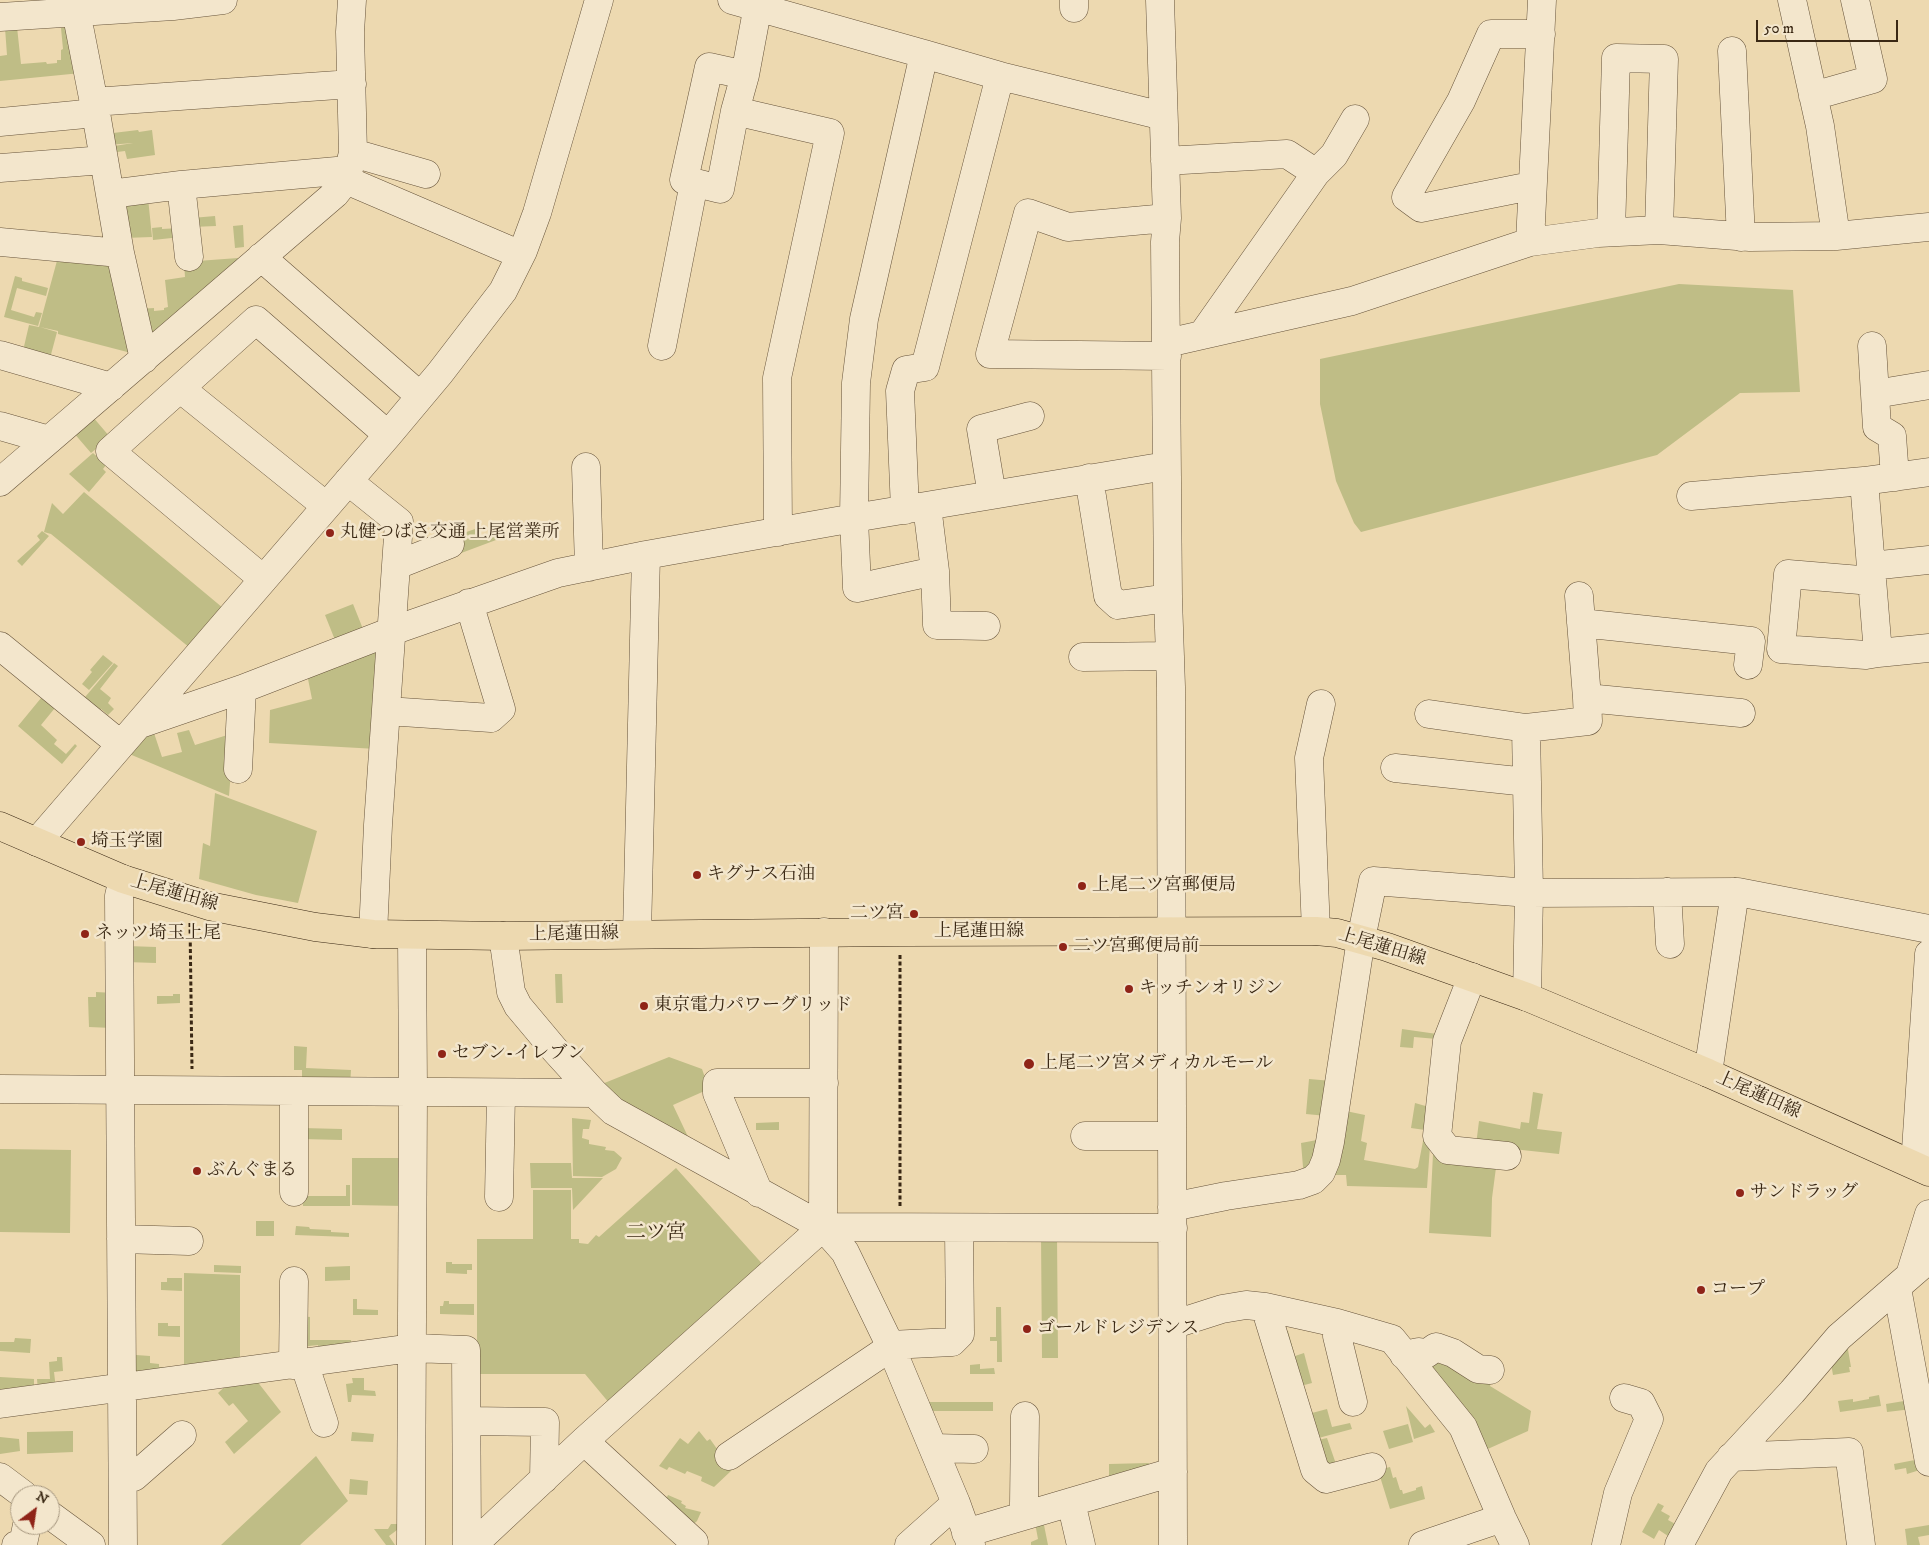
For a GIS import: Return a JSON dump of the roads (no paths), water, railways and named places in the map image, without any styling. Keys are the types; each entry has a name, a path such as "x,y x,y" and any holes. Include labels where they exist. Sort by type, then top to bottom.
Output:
{"main road":[{"name":"上尾蓮田線","path":"0,826 123,880 209,906 315,927 373,934 503,936 824,932 1316,931 1336,933 1361,939 1527,997 1708,1073 1922,1169"}],"street":[{"path":"0,17 223,0"},
{"path":"0,482 334,194 349,168 352,0"},
{"path":"37,842 388,435 475,330 503,291 521,255 537,213 599,0"},
{"path":"1160,0 1162,116 1167,218 1165,242 1167,349 1166,466 1171,687 1173,1545"},
{"path":"1530,242 1531,186 1542,0"},
{"path":"1792,0 1820,126 1836,236"},
{"path":"1813,96 1873,79 1855,0"},
{"path":"745,75 709,67 684,180 720,189 735,111 745,75 749,2 1000,76 1162,116"},
{"path":"76,11 120,252 144,359"},
{"path":"1531,186 1421,208 1406,198 1461,101 1491,34 1541,34"},
{"path":"1732,51 1741,237"},
{"path":"924,54 864,319 856,382 854,518 857,588 934,571"},
{"path":"1611,232 1616,58 1664,60 1659,230"},
{"path":"986,626 937,625 934,571 916,508 900,391 906,370 925,367 1000,76"},
{"path":"0,122 94,108 352,84"},
{"path":"735,111 830,133 777,378 778,532"},
{"path":"1202,335 1316,173 1334,154 1355,119"},
{"path":"1165,161 1287,154 1316,173"},
{"path":"0,168 104,160"},
{"path":"349,168 521,255"},
{"path":"110,194 349,168 426,174"},
{"path":"662,346 694,183"},
{"path":"182,185 189,257"},
{"path":"1167,218 1068,227 1028,213 990,354 1167,349 1202,335 1352,301 1530,242 1611,232 1659,230 1741,237 1836,236 1929,227"},
{"path":"0,242 120,252"},
{"path":"261,257 420,396"},
{"path":"263,579 110,451 256,320 388,435"},
{"path":"1872,346 1877,427 1892,436 1895,477"},
{"path":"0,355 111,387"},
{"path":"1875,394 1929,385"},
{"path":"181,389 326,506"},
{"path":"992,495 981,429 1030,416"},
{"path":"0,426 49,440"},
{"path":"140,724 242,689 392,631 558,573 646,555 854,518 1166,466"},
{"path":"586,467 588,567"},
{"path":"1691,496 1864,481 1929,472"},
{"path":"1088,478 1108,596 1118,605 1168,598"},
{"path":"348,481 399,522 378,826 373,934"},
{"path":"1864,481 1878,653"},
{"path":"396,565 450,544"},
{"path":"637,934 646,555"},
{"path":"1929,560 1872,573 1788,574 1781,649 1866,655 1929,648"},
{"path":"1428,714 1526,728 1588,721 1588,698 1579,596"},
{"path":"387,712 491,718 501,709 470,603"},
{"path":"1582,624 1751,641 1748,665"},
{"path":"0,646 120,744"},
{"path":"1083,656 1170,656"},
{"path":"238,768 242,689"},
{"path":"1588,698 1741,713"},
{"path":"1316,931 1309,758 1321,704"},
{"path":"1526,728 1529,893 1527,997"},
{"path":"1395,768 1527,782"},
{"path":"123,880 119,896 123,1545"},
{"path":"474,1545 584,1441 823,1227 959,1229 1172,1218 1226,1196 1299,1185 1313,1180 1321,1172 1330,1142 1361,939 1373,881 1529,893 1735,892 1929,929"},
{"path":"1667,892 1670,944"},
{"path":"1708,1073 1735,892"},
{"path":"823,1227 824,932"},
{"path":"411,1545 412,936"},
{"path":"503,936 511,992 514,999 554,1050 613,1111 823,1227 845,1252 891,1346 956,1502 969,1539 1026,1515 1173,1472"},
{"path":"1922,1169 1929,954"},
{"path":"1472,977 1447,1041 1437,1136 1448,1150 1506,1156"},
{"path":"759,1193 717,1093 717,1083 824,1083"},
{"path":"0,1089 594,1093"},
{"path":"294,1091 294,1192"},
{"path":"499,1197 501,1093"},
{"path":"1085,1136 1172,1136"},
{"path":"1929,1214 1912,1274 1929,1462"},
{"path":"729,1456 891,1346 952,1342 960,1334 959,1229"},
{"path":"121,1239 189,1241"},
{"path":"1679,1545 1718,1470 1840,1338 1912,1274"},
{"path":"294,1281 299,1364 324,1423"},
{"path":"1172,1325 1222,1309 1246,1305 1264,1307 1337,1323 1392,1340 1464,1427 1515,1545"},
{"path":"1264,1307 1315,1470 1326,1480 1372,1467"},
{"path":"1337,1323 1337,1336 1353,1402"},
{"path":"1404,1355 1420,1352 1426,1354 1436,1347 1453,1353 1478,1369 1490,1370"},
{"path":"0,1404 412,1348 466,1350 466,1545"},
{"path":"1606,1545 1618,1493 1649,1419 1641,1403 1624,1398"},
{"path":"1025,1416 1024,1504 1026,1515"},
{"path":"467,1421 545,1422 544,1478"},
{"path":"123,1480 134,1477 182,1435"},
{"path":"584,1441 694,1542 691,1545"},
{"path":"933,1448 974,1450"},
{"path":"1731,1457 1848,1452 1861,1545"},
{"path":"0,1477 11,1485"},
{"path":"909,1545 956,1502"},
{"path":"1071,1502 1082,1545"},
{"path":"1422,1545 1502,1518"},
{"path":"60,1522 91,1545"},
{"path":"16,1545 23,1544 25,1535"}],"place":[{"name":"丸健つばさ交通 上尾営業所","path":"330,533"},
{"name":"埼玉学園","path":"81,842"},
{"name":"キグナス石油","path":"697,875"},
{"name":"上尾二ツ宮郵便局","path":"1082,886"},
{"name":"二ツ宮","path":"914,914"},
{"name":"ネッツ埼玉上尾","path":"85,934"},
{"name":"二ツ宮郵便局前","path":"1063,947"},
{"name":"キッチンオリジン","path":"1129,989"},
{"name":"東京電力パワーグリッド","path":"644,1006"},
{"name":"セブン-イレブン","path":"442,1054"},
{"name":"上尾二ツ宮メディカルモール","path":"1029,1064"},
{"name":"ぶんぐまる","path":"197,1171"},
{"name":"サンドラッグ","path":"1740,1193"},
{"name":"コープ","path":"1701,1290"},
{"name":"ゴールドレジデンス","path":"1027,1329"}],"district":[{"name":"二ツ宮","path":"656,1234"}]}
